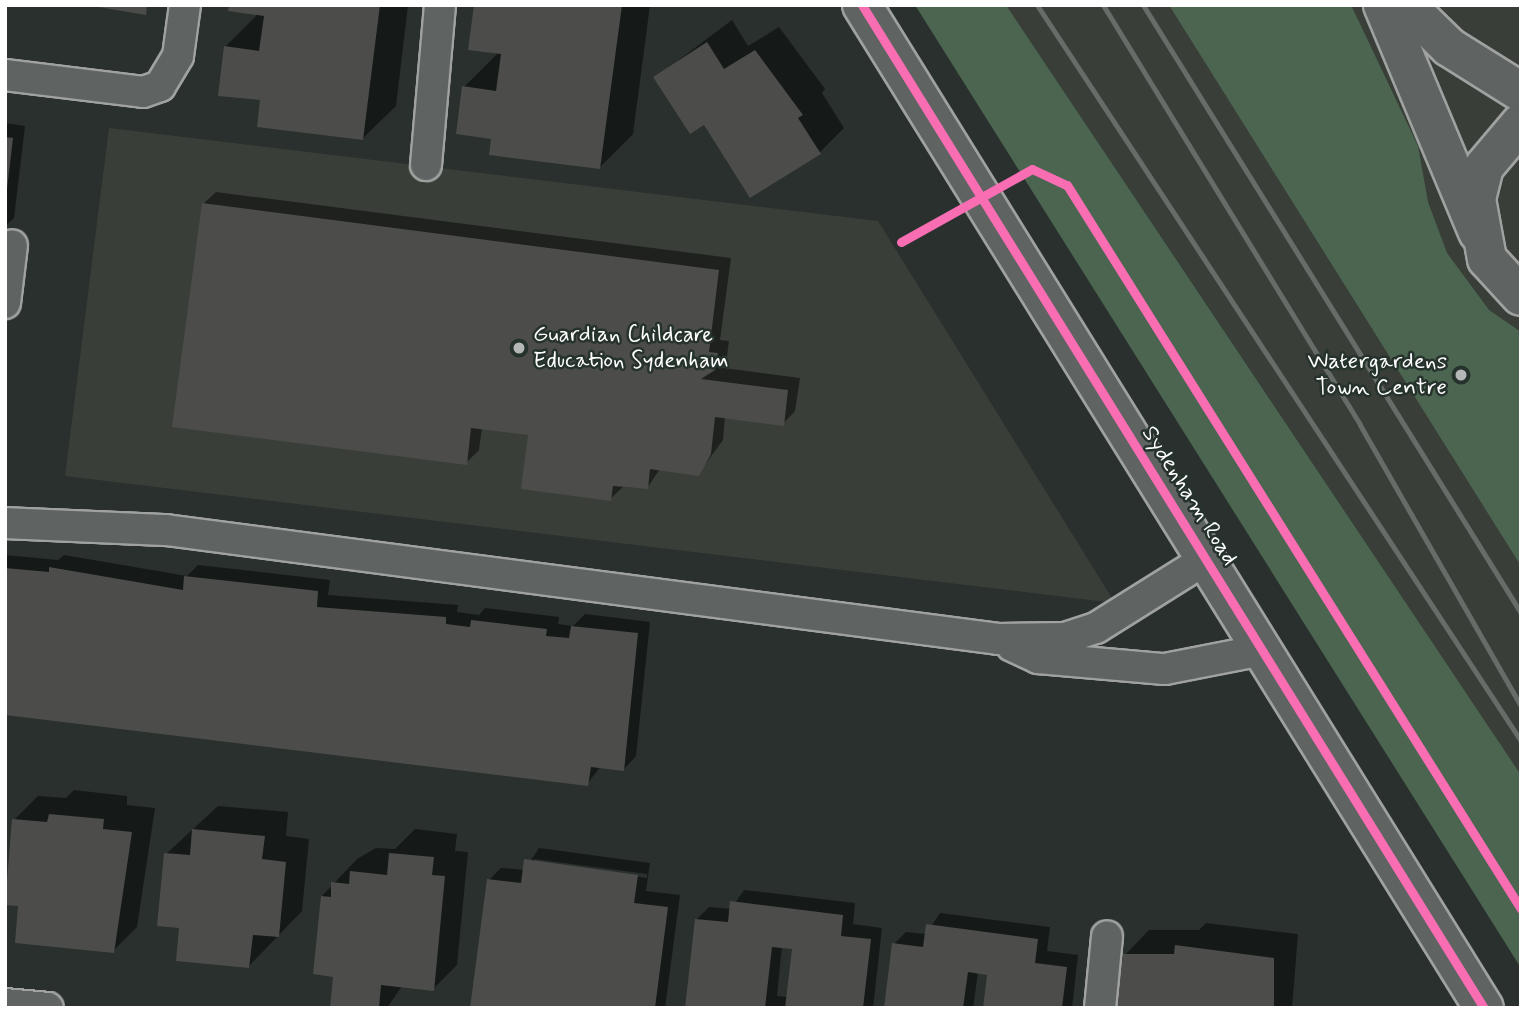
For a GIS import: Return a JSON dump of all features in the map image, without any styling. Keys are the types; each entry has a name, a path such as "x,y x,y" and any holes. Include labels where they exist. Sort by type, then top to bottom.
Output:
{"street":[{"name":"Sydenham Road","path":"862,5 1484,1008"},
{"path":"1383,5 1487,259 1521,296"},
{"path":"1406,5 1449,47 1521,92"},
{"path":"1478,232 1476,199 1484,167 1521,123"}],"lane":[{"path":"5,75 144,92 160,86 178,56 185,5"},
{"path":"426,165 440,5"},
{"path":"5,303 12,245"},
{"path":"5,523 180,532 998,639 1065,638 1096,628 1206,559"},
{"path":"998,639 1038,658 1143,668 1262,650"},
{"path":"1100,1008 1107,936"},
{"path":"5,1004 48,1008"}],"shaded area":[{"path":"1006,5 1521,5 1521,775"},
{"name":"Guardian Childcare Education Sydenham","path":"109,128 878,221 1115,603 65,476"}],"green space":[{"path":"915,5 1006,5 1521,775 1521,968"},
{"name":"Watergardens Town Centre","path":"1169,5 1351,5 1418,146 1428,202 1447,253 1489,310 1521,332 1521,566"}],"building":[{"path":"87,5 147,5 146,15"},
{"path":"229,5 380,5 363,140 257,127 260,100 218,96 224,46 259,51 264,16 228,11"},
{"path":"474,5 622,5 600,169 489,155 491,139 456,134 462,86 496,91 501,54 468,50"},
{"path":"707,42 724,69 755,50 803,115 798,118 821,154 750,198 704,125 690,134 653,77"},
{"path":"5,137 13,138 7,189 5,189"},
{"path":"202,203 719,270 709,352 718,353 715,370 701,379 788,390 784,426 715,417 711,454 699,476 650,469 648,489 613,486 611,501 521,489 528,435 471,428 467,465 172,427"},
{"path":"49,567 183,590 184,576 318,591 317,607 446,617 446,624 470,627 471,620 547,629 546,636 569,638 571,626 638,633 624,771 591,767 588,786 5,715 5,568 49,572"},
{"path":"49,814 104,819 103,829 132,832 114,953 15,943 18,906 5,905 12,819 47,822"},
{"path":"192,829 265,836 262,859 286,862 279,937 253,935 249,968 176,961 179,928 157,926 164,853 190,855"},
{"path":"389,853 434,857 432,875 445,876 434,991 381,985 379,1008 330,1008 333,977 313,974 321,896 331,897 331,882 349,884 350,871 387,875"},
{"path":"524,859 638,875 634,903 668,907 655,1008 470,1008 487,879 521,883"},
{"path":"730,901 843,915 841,936 871,939 863,1008 785,1008 792,949 772,947 765,1008 685,1008 695,919 728,922"},
{"path":"926,924 1038,939 1035,963 1067,967 1062,1008 983,1008 987,975 968,972 963,1008 884,1008 892,943 923,947"},
{"path":"1175,945 1274,958 1274,1008 1116,1008 1123,954 1174,954"}],"railway":[{"path":"1037,5 1521,741"},
{"path":"1103,5 1360,425 1521,706"},
{"path":"1143,5 1521,613"}],"cycle path":[{"path":"862,5 1484,1008"},
{"path":"901,242 1032,169 1067,185 1521,909"}],"place":[{"name":"Guardian Childcare Education Sydenham","path":"519,348"},
{"name":"Watergardens Town Centre","path":"1461,375"}]}
